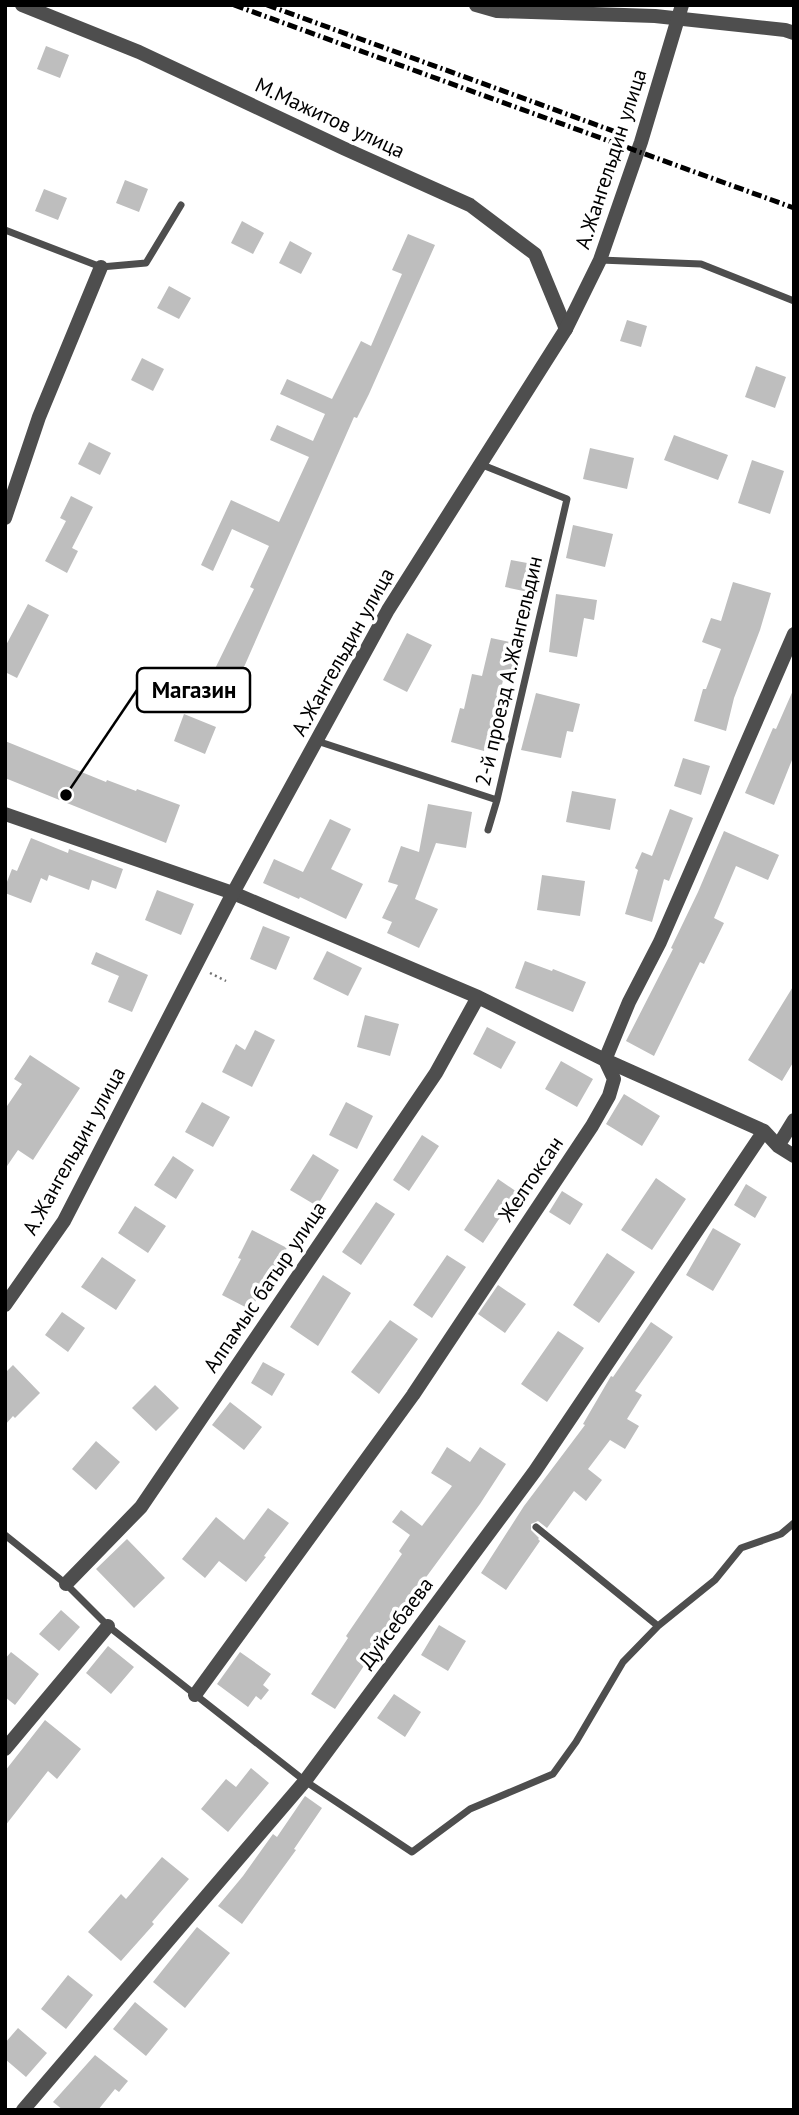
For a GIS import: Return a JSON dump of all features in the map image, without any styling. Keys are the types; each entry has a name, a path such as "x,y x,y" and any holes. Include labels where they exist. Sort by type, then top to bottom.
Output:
{"street":[{"name":"М.Мажитов улица","path":"22,5 139,52 470,205 535,254 566,329"},
{"path":"476,5 497,10 680,11 699,19 794,33"},
{"path":"699,19 712,5"},
{"name":"А.Жангельдин улица","path":"5,1305 64,1221 233,893 388,610 566,329 600,260 641,142 680,11"},
{"path":"5,518 39,417 101,267"},
{"name":"Желтоксан","path":"195,1695 413,1395 592,1126 609,1096 614,1079 606,1060 629,1002 660,942 794,634"},
{"path":"5,814 233,893 478,997 606,1060 764,1131 778,1146 794,1156"},
{"name":"Алпамыс батыр улица","path":"66,1584 141,1507 436,1073 478,997"},
{"path":"778,1146 794,1120"},
{"name":"Дуйсебаева","path":"23,2110 305,1782 535,1471 764,1131"},
{"path":"5,1749 108,1626"}],"lane":[{"path":"5,230 101,267 146,263 181,205"},
{"path":"600,260 701,264 794,301"},
{"name":"2-й проезд А.Жангельдин","path":"317,741 497,800 567,499 480,464"},
{"path":"488,830 497,800"},
{"path":"5,1535 66,1584 108,1626 305,1782 412,1853 470,1809 553,1774 576,1742 623,1662 658,1626 715,1580 741,1548 781,1534 794,1523"},
{"path":"536,1527 658,1626"}],"building":[{"path":"46,46 69,55 60,78 37,69"},
{"path":"125,180 148,189 139,212 116,203"},
{"path":"44,189 67,198 58,220 35,211"},
{"path":"242,221 264,233 253,254 231,243"},
{"path":"408,234 435,245 369,394 357,418 354,417 233,692 209,681 254,589 250,587 269,546 232,529 213,571 201,565 231,500 279,522 309,457 270,440 277,425 313,441 325,414 280,394 287,379 332,399 361,341 371,346 402,274 392,270"},
{"path":"290,241 312,253 301,274 279,263"},
{"path":"169,286 191,298 179,319 157,308"},
{"path":"627,320 647,326 641,347 620,341"},
{"path":"142,358 164,369 153,391 131,380"},
{"path":"756,366 786,377 775,408 745,397"},
{"path":"674,435 728,455 718,480 664,460"},
{"path":"89,442 111,453 100,475 78,464"},
{"path":"590,448 634,458 627,489 583,479"},
{"path":"752,460 784,471 770,514 738,503"},
{"path":"71,496 93,507 72,548 78,551 67,573 45,561 66,521 60,518"},
{"path":"573,525 613,534 605,567 566,558"},
{"path":"511,560 538,565 533,593 505,587"},
{"path":"733,582 771,593 734,698 726,731 694,721 703,689 706,689 721,649 702,642 711,618 721,621"},
{"path":"556,594 597,600 594,620 584,618 577,657 549,652"},
{"path":"28,604 49,615 17,678 5,672 5,647"},
{"path":"407,633 432,645 407,692 383,680"},
{"path":"491,638 519,644 513,672 505,671 484,751 451,742 460,708 464,709 472,674 482,676"},
{"path":"794,688 794,755 774,805 745,793 773,728 776,729"},
{"path":"536,693 580,704 573,732 567,731 561,758 521,750"},
{"path":"184,714 216,727 205,754 174,741"},
{"path":"5,741 106,782 107,780 136,791 137,789 180,805 166,843 5,778"},
{"path":"683,758 710,766 701,795 674,786"},
{"path":"572,791 616,799 610,830 566,822"},
{"path":"428,804 472,812 466,848 436,843 415,899 438,909 419,948 387,933 392,922 382,918 398,885 388,882 401,846 419,852"},
{"path":"670,809 693,818 669,881 664,879 652,922 625,914 638,870 635,868 642,852 652,856"},
{"path":"330,819 351,829 331,869 363,884 346,919 263,883 274,859 303,872"},
{"path":"724,831 779,855 768,880 736,866 714,918 724,923 704,964 700,962 654,1056 626,1041 673,949 671,948"},
{"path":"31,838 68,853 69,849 123,869 116,889 92,880 89,890 49,875 47,881 41,878 31,903 5,893 12,869 17,871"},
{"path":"542,875 585,881 580,916 537,910"},
{"path":"157,890 194,904 181,935 145,920"},
{"path":"263,926 290,937 276,970 250,959"},
{"path":"327,951 362,968 348,996 313,979"},
{"path":"96,952 148,975 132,1012 108,1002 119,976 91,964"},
{"path":"525,961 586,982 573,1012 515,988"},
{"path":"794,985 794,1061 782,1081 748,1060"},
{"path":"365,1015 399,1024 390,1056 357,1047"},
{"path":"487,1027 516,1042 501,1069 473,1054"},
{"path":"255,1030 275,1040 252,1087 222,1072 236,1044 245,1050"},
{"path":"30,1055 80,1088 33,1160 18,1150 5,1169 5,1109 22,1084 14,1079"},
{"path":"561,1061 593,1079 577,1107 545,1089"},
{"path":"624,1094 660,1116 642,1146 606,1124"},
{"path":"202,1102 230,1117 213,1147 185,1132"},
{"path":"346,1102 373,1116 357,1149 329,1135"},
{"path":"422,1135 439,1146 409,1191 393,1180"},
{"path":"313,1154 339,1170 317,1206 290,1190"},
{"path":"173,1156 194,1170 176,1199 154,1185"},
{"path":"656,1178 686,1199 652,1250 621,1230"},
{"path":"498,1179 517,1192 483,1243 464,1230"},
{"path":"746,1184 767,1197 755,1218 734,1205"},
{"path":"562,1191 583,1204 570,1225 549,1212"},
{"path":"376,1202 395,1214 361,1265 342,1252"},
{"path":"135,1206 166,1226 148,1253 118,1233"},
{"path":"713,1228 741,1244 713,1291 686,1275"},
{"path":"252,1230 287,1248 273,1276 269,1274 251,1310 222,1295 241,1259 238,1258"},
{"path":"607,1253 635,1272 599,1323 573,1305"},
{"path":"447,1255 466,1267 432,1318 413,1305"},
{"path":"102,1257 136,1280 116,1310 81,1287"},
{"path":"323,1275 351,1293 318,1346 290,1327"},
{"path":"498,1285 526,1304 505,1333 478,1314"},
{"path":"62,1312 85,1328 68,1352 45,1335"},
{"path":"390,1320 418,1339 379,1394 351,1372"},
{"path":"651,1322 673,1337 635,1391 642,1395 627,1419 639,1426 625,1449 610,1440 588,1469 602,1480 586,1501 574,1491 547,1528 538,1521 531,1524 531,1530 540,1541 506,1590 481,1573 524,1506 585,1425 583,1424 611,1376 613,1377"},
{"path":"558,1331 584,1348 547,1402 521,1384"},
{"path":"263,1362 285,1374 272,1396 251,1383"},
{"path":"13,1365 40,1393 5,1425 5,1373"},
{"path":"155,1385 179,1408 156,1431 132,1408"},
{"path":"230,1402 262,1427 244,1450 212,1425"},
{"path":"96,1441 120,1462 96,1490 72,1469"},
{"path":"447,1447 470,1462 480,1447 506,1464 335,1709 311,1694 348,1638 346,1636 402,1554 399,1551 410,1535 392,1522 401,1510 422,1526 452,1486 431,1473"},
{"path":"268,1508 289,1523 246,1582 219,1561 205,1578 182,1559 216,1517 244,1540"},
{"path":"127,1539 165,1578 134,1608 96,1569"},
{"path":"61,1610 80,1627 59,1651 39,1634"},
{"path":"439,1625 466,1641 448,1671 421,1655"},
{"path":"108,1646 134,1667 111,1694 86,1673"},
{"path":"11,1652 39,1674 15,1705 5,1697 5,1659"},
{"path":"240,1652 271,1674 263,1685 269,1690 261,1700 256,1696 248,1707 217,1684"},
{"path":"394,1694 421,1712 405,1737 377,1718"},
{"path":"45,1720 81,1749 57,1779 48,1771 5,1826 5,1771"},
{"path":"251,1768 269,1783 228,1832 201,1809 226,1779 236,1787"},
{"path":"305,1796 322,1808 294,1849 296,1850 242,1924 218,1906 273,1834 277,1837"},
{"path":"162,1857 189,1879 121,1961 88,1932 121,1894 126,1899"},
{"path":"197,1927 230,1953 185,2008 153,1982"},
{"path":"68,1975 93,1995 66,2029 41,2009"},
{"path":"135,2002 168,2029 146,2056 113,2029"},
{"path":"18,2028 47,2053 26,2077 5,2059 5,2043"},
{"path":"95,2055 128,2081 119,2092 115,2089 98,2110 63,2110 53,2102"}],"railway":[{"path":"234,5 794,208"},
{"path":"267,5 616,132"}],"place":[{"name":"Магазин","path":"66,795"}]}
